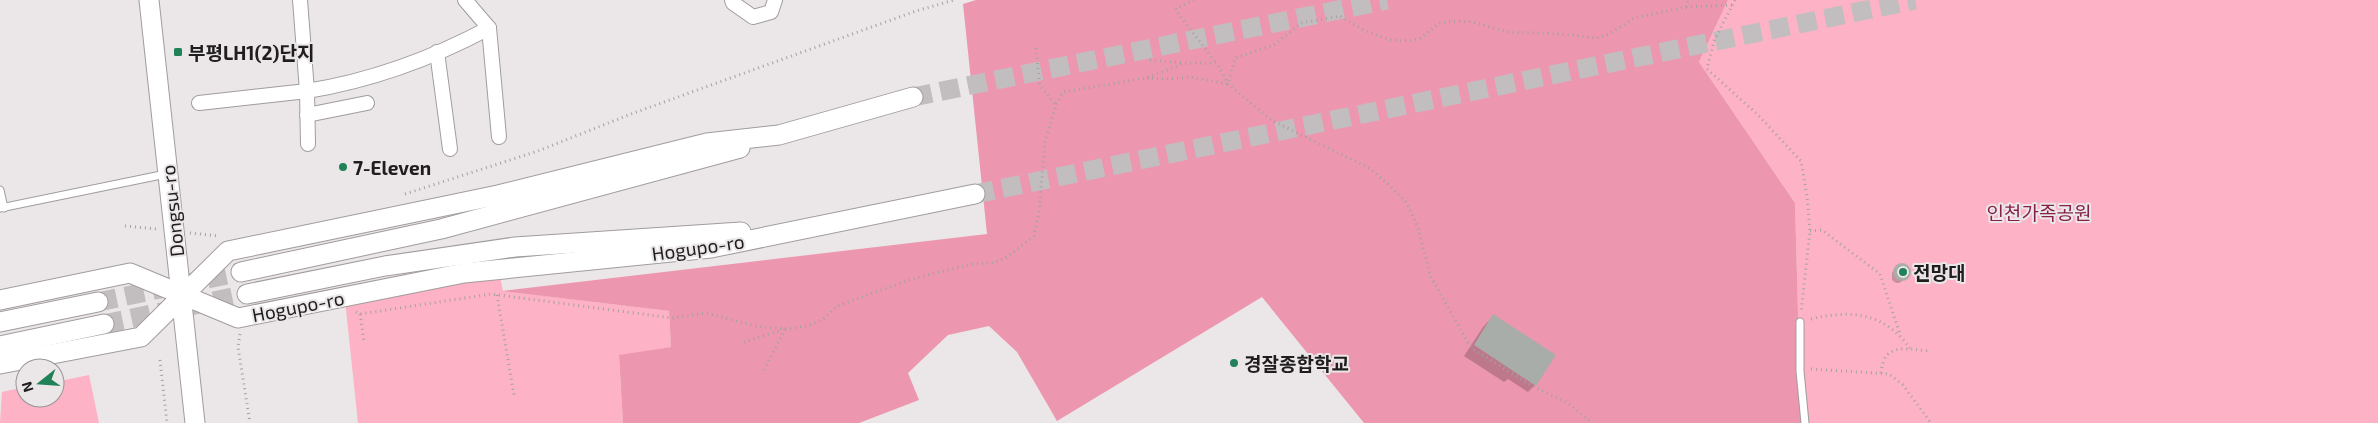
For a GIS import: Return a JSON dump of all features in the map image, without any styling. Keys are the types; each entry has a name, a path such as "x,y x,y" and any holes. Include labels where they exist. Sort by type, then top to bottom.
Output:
{"main road":[{"name":"Dongsu-ro","path":"149,0 195,423"},
{"path":"241,272 441,229 711,157 779,135 913,97"},
{"path":"0,364 141,337 228,252 498,195 707,144 779,135"},
{"name":"Hogupo-ro","path":"0,300 130,272 182,296 238,318 464,273 711,248 975,194"},
{"name":"Hogupo-ro","path":"247,294 385,266 515,247 801,229"},
{"path":"0,322 98,302"},
{"path":"0,346 104,324"}],"street":[{"path":"300,0 307,91 308,144"},
{"path":"465,0 489,28 498,136"},
{"path":"732,0 733,3 753,17 771,12 775,0"},
{"path":"199,103 347,85 437,52 489,28"},
{"path":"437,52 450,149"},
{"path":"307,115 367,103"}],"lane":[{"path":"0,190 2,208 168,174"},
{"path":"1800,322 1800,371 1805,423"}],"path":[{"path":"402,195 538,151 631,114 916,11 954,0"},
{"path":"1194,0 1176,8 1177,12 1217,63 1228,84 1271,120 1369,168 1406,202 1416,225 1431,277 1471,348 1536,388 1568,402 1592,423"},
{"path":"1686,7 1688,0"},
{"path":"1735,0 1714,41 1706,69 1757,114 1801,161 1807,196 1810,232 1800,322 1849,313 1883,323 1900,334"},
{"path":"1228,84 1235,58 1274,45 1301,23 1340,16 1363,30 1391,40 1420,38 1439,22 1458,21 1473,22 1507,32 1561,34 1597,38 1609,34 1634,18 1686,7 1732,5"},
{"path":"1036,48 1040,86 1056,104"},
{"path":"1150,60 1217,63"},
{"path":"744,342 822,320 837,306 912,279 972,264 994,263 1007,257 1034,236 1037,225 1045,142 1056,104 1064,92 1146,78 1185,63"},
{"path":"1146,78 1190,78 1228,84"},
{"path":"125,226 161,230"},
{"path":"1810,232 1822,230 1880,274 1900,334 1911,350"},
{"path":"188,232 225,236"},
{"path":"514,396 497,295 672,318 706,313 756,326 785,329"},
{"path":"360,314 364,341"},
{"path":"764,370 785,329"},
{"path":"240,331 238,347 250,423"},
{"path":"1881,373 1882,361 1889,351 1898,349 1929,350"},
{"path":"160,360 167,423"},
{"path":"1800,371 1818,368 1889,374 1903,385 1931,423"}],"green space":[{"name":"인천가족공원","path":"1728,0 2378,0 2378,423 1801,423 1795,203 1699,62"},
{"path":"500,276 503,291 669,311 671,347 619,356 623,423 358,423 345,300"},
{"path":"89,375 99,423 0,423 2,392 15,389 15,408 65,408 65,380"}],"shaded area":[{"path":"976,0 1728,0 1699,62 1795,203 1801,423 1364,423 1262,297 1057,421 1017,352 989,326 948,335 908,373 919,400 859,423 623,423 619,355 671,347 669,311 502,291 987,234 963,4"}],"building":[{"name":"전망대","path":"1902,263 1908,266 1911,272 1908,278 1902,281 1896,278 1893,272 1896,266"},
{"path":"1493,314 1556,355 1536,386 1474,345"}],"tunnel":[{"path":"913,97 1387,0"},
{"path":"975,194 1915,0"},
{"path":"98,302 241,272"},
{"path":"104,324 247,294"}],"place":[{"name":"부평LH1(2)단지","path":"178,52"},
{"name":"7-Eleven","path":"343,167"},
{"name":"전망대","path":"1903,272"},
{"name":"경잘종합학교","path":"1234,363"}]}
